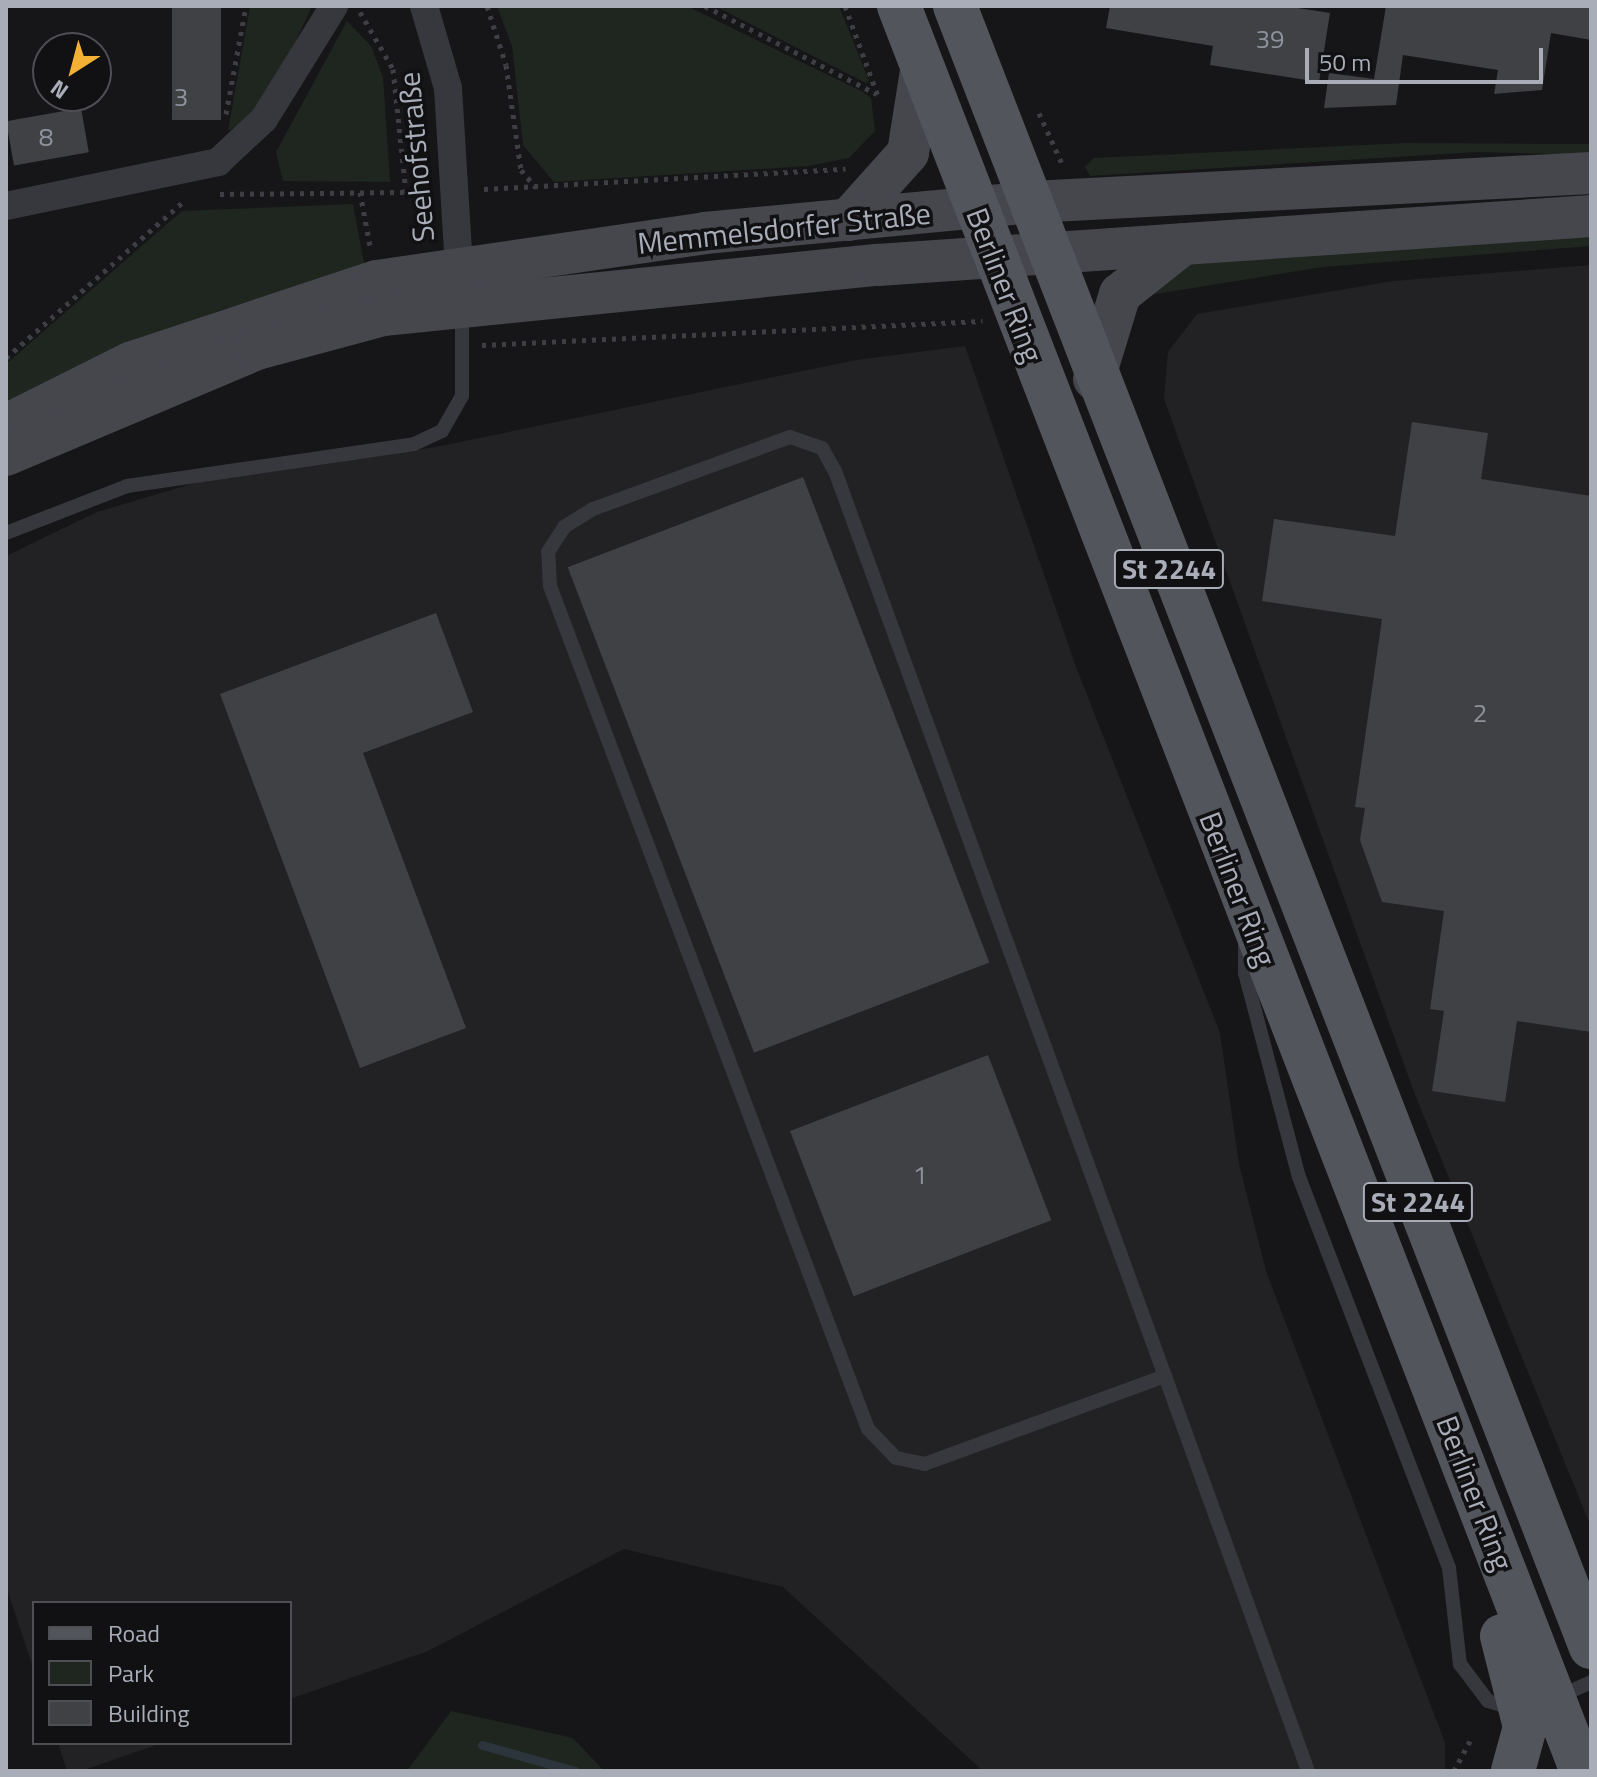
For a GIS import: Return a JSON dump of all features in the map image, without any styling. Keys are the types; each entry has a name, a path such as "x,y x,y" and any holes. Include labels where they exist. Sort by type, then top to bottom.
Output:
{"main road":[{"name":"Berliner Ring","path":"899,6 1244,906 1556,1696 1582,1771"},
{"name":"Berliner Ring","path":"955,6 1032,202 1094,379 1591,1647"},
{"path":"848,220 908,153 922,65"},
{"name":"Memmelsdorfer Straße","path":"6,455 257,349 383,315 460,287 848,220 975,207 1591,173"},
{"name":"Memmelsdorfer Straße","path":"6,425 130,363 328,292 1048,254 1591,216"},
{"path":"1094,379 1120,294 1183,244"},
{"path":"1513,1771 1556,1696"}],"street":[{"path":"6,206 186,174 218,162 264,119 334,6"},
{"name":"Seehofstraße","path":"424,6 448,88 460,287"}],"lane":[{"path":"6,533 127,486 414,444 442,431 456,411 467,346 460,287"},
{"path":"1165,1376 925,1464 896,1458 868,1429 550,586 548,552 564,527 593,509 790,437 822,448 1165,1376 1308,1771"},
{"path":"1244,906 1245,973 1299,1177 1449,1568 1460,1664 1488,1701 1556,1696"}],"path":[{"path":"218,162 246,6"},
{"path":"354,6 393,69 406,193"},
{"path":"487,6 506,65 521,170 537,188"},
{"path":"705,6 878,95"},
{"path":"845,6 880,107"},
{"path":"207,194 406,193 537,188 856,164"},
{"path":"6,358 191,195 186,174"},
{"path":"467,346 808,334 951,318 973,324 1016,312"},
{"path":"1454,1771 1472,1737"}],"shaded area":[{"path":"1591,265 1591,1527 1414,1092 1164,399 1168,352 1197,314 1393,281"},
{"path":"965,346 1076,667 1220,1033 1239,1164 1266,1271 1445,1743 1445,1771 983,1771 783,1587 624,1549 428,1651 292,1698 292,1601 32,1601 32,1664 6,1586 6,556 97,512 215,477 436,447 856,360"},
{"path":"59,1745 156,1745 81,1771 67,1771"}],"green space":[{"path":"250,6 312,6 280,76 247,121 228,131"},
{"path":"497,6 687,6 863,92 871,98 875,131 849,158 808,166 554,182 523,145 512,46"},
{"path":"715,6 839,6 869,81 866,83"},
{"path":"347,21 371,46 383,77 390,182 283,181 276,152"},
{"path":"1405,143 1591,144 1591,155 1476,152 1090,176 1085,167 1094,158"},
{"path":"353,204 365,268 218,311 123,350 6,415 6,364 182,211"},
{"path":"1591,233 1591,246 1323,267 1143,296 1189,264"},
{"path":"451,1711 573,1738 604,1771 407,1771"}],"building":[{"path":"172,6 221,6 221,120 172,120"},
{"path":"1110,6 1285,6 1330,13 1319,82 1210,65 1213,46 1106,28"},
{"path":"1386,6 1591,6 1591,40 1551,33 1542,90 1494,94 1498,70 1403,55 1396,105 1324,108 1329,73 1374,79"},
{"path":"58,112 82,112 89,152 14,166 6,121"},
{"path":"1412,422 1488,433 1481,479 1591,496 1591,1032 1517,1021 1505,1102 1432,1091 1444,1011 1430,1009 1444,911 1382,902 1360,840 1365,808 1355,807 1382,619 1262,601 1274,519 1395,536"},
{"path":"803,477 989,962 754,1053 568,567"},
{"path":"436,613 473,712 363,753 466,1028 360,1068 220,694"},
{"path":"988,1055 1051,1220 854,1296 790,1131"}],"waterway":[{"path":"482,1745 575,1771"}]}
